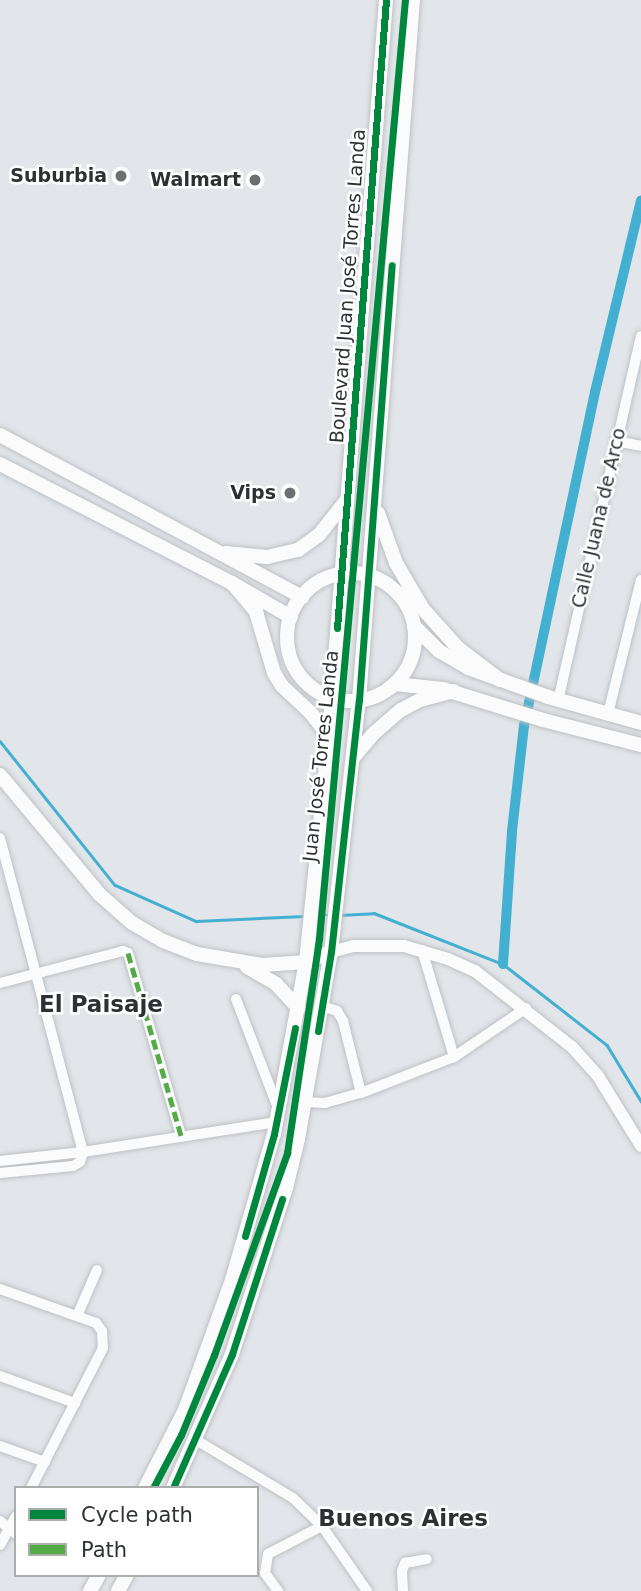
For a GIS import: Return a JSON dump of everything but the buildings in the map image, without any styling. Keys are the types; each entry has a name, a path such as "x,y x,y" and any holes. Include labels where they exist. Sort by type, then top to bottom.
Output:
{"main road":[{"name":"Boulevard Juan José Torres Landa","path":"146,1486 176,1429 200,1373 232,1280 278,1117 306,962 329,736 386,0"},
{"path":"174,1486 196,1440 248,1307 286,1188 331,952 370,576 413,0"},
{"path":"0,435 226,553 302,597"},
{"path":"0,464 232,583 291,617"},
{"path":"375,498 389,547 418,601 458,648 506,683"},
{"path":"226,553 267,557 298,550 320,535 346,501"},
{"path":"641,723 553,699 506,683 448,658 414,626 399,594 370,576 342,573 324,579 302,597 291,617 288,640 293,662 306,682 332,698 359,700 395,684 454,691 543,720 641,745"},
{"path":"232,583 256,612 274,673 282,686 310,712 329,736"},
{"path":"386,690 407,667 414,647 414,626"},
{"path":"352,759 373,734 401,710 420,700 454,691"},
{"path":"0,775 99,894 132,922 180,948 240,964 275,966 306,962 331,952"},
{"path":"240,964 269,979 298,1009"}],"street":[{"name":"Calle Juana de Arco","path":"553,699 641,336"},
{"path":"616,441 641,446"},
{"path":"608,714 641,580"},
{"path":"0,838 83,1152 80,1162 73,1166 0,1173"},
{"path":"331,952 370,945 422,950 475,971 526,1008 572,1047 598,1076 641,1146"},
{"path":"422,950 454,1057"},
{"path":"0,983 123,951 128,953 181,1136"},
{"path":"0,1161 83,1152 278,1117 236,999"},
{"path":"322,1006 337,1011 343,1021 361,1093"},
{"path":"304,1102 325,1103 361,1093 454,1057 526,1008"},
{"path":"77,1316 97,1270"},
{"path":"0,1289 96,1323 103,1338 103,1348 32,1486"},
{"path":"0,1376 75,1403"},
{"path":"196,1440 293,1497 322,1526 367,1591"},
{"path":"0,1446 45,1462"},
{"path":"0,1520 12,1532 0,1545"},
{"path":"278,1591 265,1573 268,1554 322,1526"},
{"path":"403,1591 402,1571 405,1563 427,1559"}],"waterway":[{"path":"503,964 512,831 524,726 595,392 641,200"},
{"path":"0,741 115,885 196,921 304,916"},
{"path":"339,915 374,913 503,964 607,1045 641,1101"},
{"path":"314,915 329,915"}],"marked path":[{"path":"128,953 181,1136"}],"cycle path":[{"path":"337,628 386,0"},
{"name":"Juan José Torres Landa","path":"154,1486 181,1435 214,1355 287,1153 319,939 405,0"},
{"path":"318,1031 331,952 359,700 392,265"},
{"path":"245,1236 274,1134 295,1028"},
{"path":"174,1486 232,1354 282,1199"}],"place":[{"name":"Suburbia","path":"121,176"},
{"name":"Walmart","path":"255,180"},
{"name":"Vips","path":"290,493"}],"district":[{"name":"El Paisaje","path":"101,1004"},
{"name":"Buenos Aires","path":"403,1518"}]}
